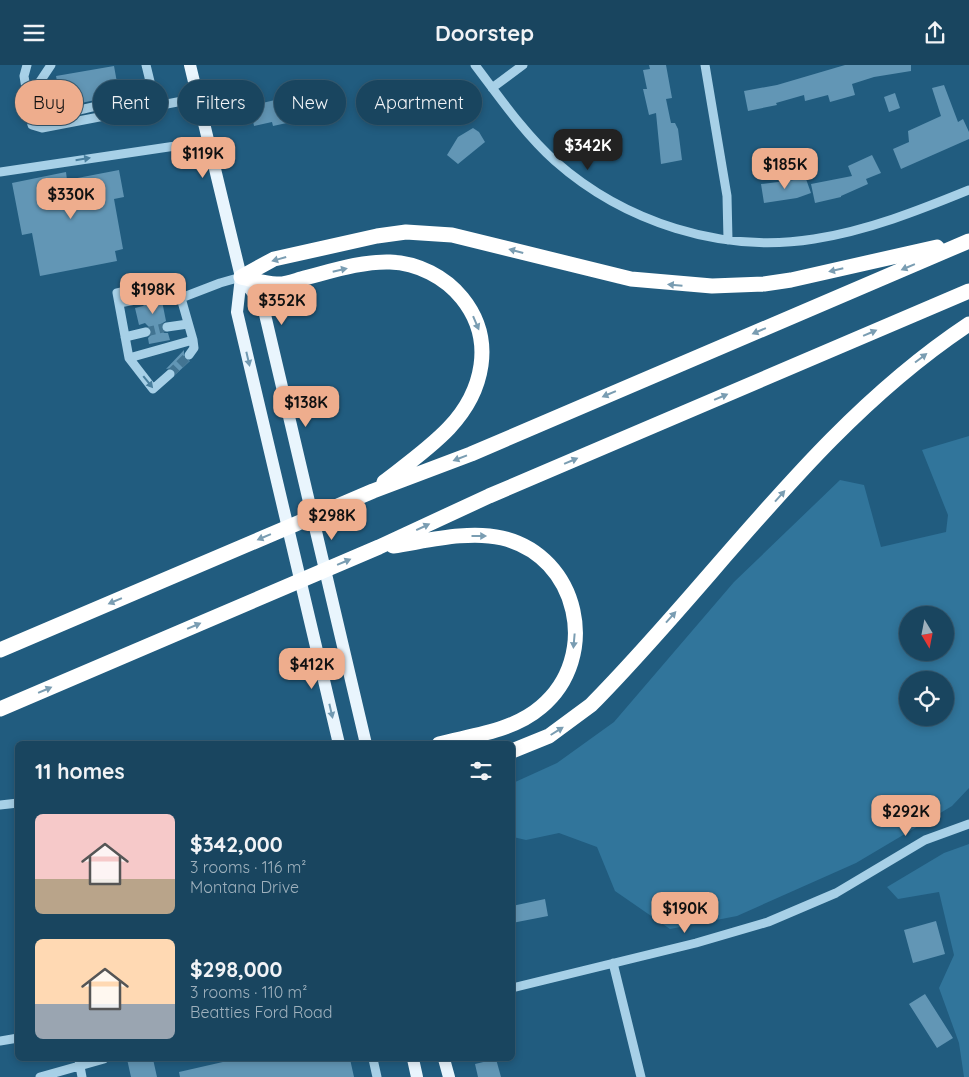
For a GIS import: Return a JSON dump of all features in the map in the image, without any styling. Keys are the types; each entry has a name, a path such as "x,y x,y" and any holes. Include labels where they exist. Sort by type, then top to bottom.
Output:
{"highway":[{"path":"241,277 274,259 377,235 406,232 452,235 631,279 712,286 764,284 791,280 969,240"},
{"path":"0,650 373,491 471,454 969,240"},
{"path":"241,277 278,284 368,264 400,263 420,268 440,277 457,291 470,310 480,332 483,355 480,378 470,401 448,429 373,491"},
{"path":"0,709 379,547 489,496 969,291"},
{"path":"515,750 549,736 591,705 836,434 918,360 969,324"},
{"path":"379,547 465,536 502,538 539,554 557,572 569,594 574,621 573,648 566,673 552,695 532,714 509,726 450,741"}],"main road":[{"path":"190,65 194,80"},
{"path":"204,125 241,277 237,312 338,741"},
{"path":"241,277 263,306 365,741"},
{"path":"413,1061 417,1077"},
{"path":"445,1061 449,1077"}],"street":[{"path":"27,65 24,75 32,125 42,129 93,119"},
{"path":"51,65 35,89 37,105 43,112 57,114 93,108"},
{"path":"146,65 150,80"},
{"path":"475,65 540,146 592,189 660,223 705,237 780,243 835,235 885,221 969,190"},
{"path":"492,88 523,65"},
{"path":"707,65 727,196 728,240"},
{"path":"0,172 208,141"},
{"path":"161,295 180,296 241,277"},
{"path":"159,284 177,282 193,340 194,348 189,355"},
{"path":"139,288 117,293 129,358 153,389 170,374"},
{"path":"119,303 141,299"},
{"path":"167,327 188,324"},
{"path":"125,337 146,332"},
{"path":"129,358 193,340"},
{"path":"0,805 15,803"},
{"path":"515,987 732,933 800,910 836,893 918,844 969,824"},
{"path":"613,963 641,1077"},
{"path":"0,1041 15,1038"},
{"path":"373,1061 377,1077"},
{"path":"40,1077 69,1070 79,1062 82,1077"}],"shaded area":[{"path":"969,436 969,788 952,806 856,863 737,916 670,929 615,891 597,847 559,833 526,840 515,837 515,782 557,763 614,722 734,582 840,480 864,485 881,547 946,532 948,515 922,450"},
{"path":"969,844 969,1077 964,1077 959,1043 939,988 954,955 939,892 898,899 887,887 944,853"}],"building":[{"path":"649,65 666,65 672,98 666,99 671,123 675,123 678,129 682,160 661,164 656,113 649,115 643,89 647,89 643,70 650,69"},
{"path":"845,65 911,65 911,71 874,77 852,84 855,95 830,102 828,95 805,101 804,95 776,103 777,105 748,111 744,91 777,85"},
{"path":"114,66 117,80 93,80 93,101 83,103 83,80 57,80 56,76"},
{"path":"944,85 958,122 963,119 969,132 969,139 901,169 893,149 909,142 908,131 941,116 932,88"},
{"path":"895,93 900,108 889,112 884,97"},
{"path":"274,100 274,125 278,125 273,126 272,122 264,124 264,103"},
{"path":"473,128 479,132 485,142 458,164 447,155 458,137"},
{"path":"872,155 881,173 866,179 868,184 841,197 815,203 811,184 852,176 848,166"},
{"path":"119,170 124,197 114,199 123,249 115,251 117,261 40,276 32,233 22,235 12,183 66,172 67,180"},
{"path":"806,179 811,193 797,198 764,203 761,184"},
{"path":"153,282 157,290 155,296 162,301 166,321 161,324 161,328 164,333 168,333 170,340 149,344 148,338 152,334 152,330 145,323 139,325 135,308 143,306 147,302 146,295 143,293 145,289 144,284"},
{"path":"184,350 184,358 190,361 176,374 172,368 166,369"},
{"path":"545,899 548,916 515,922 515,905"},
{"path":"936,921 945,954 913,963 904,930"},
{"path":"925,994 953,1038 937,1048 909,1004"},
{"path":"127,1061 153,1061 157,1077 131,1077"},
{"path":"227,1061 350,1061 354,1077 180,1077 179,1072"},
{"path":"497,1061 501,1077 478,1077 475,1064"}],"tunnel":[{"path":"139,288 159,284"},
{"path":"141,299 161,295"},
{"path":"146,332 167,327"},
{"path":"170,374 189,355"}]}
